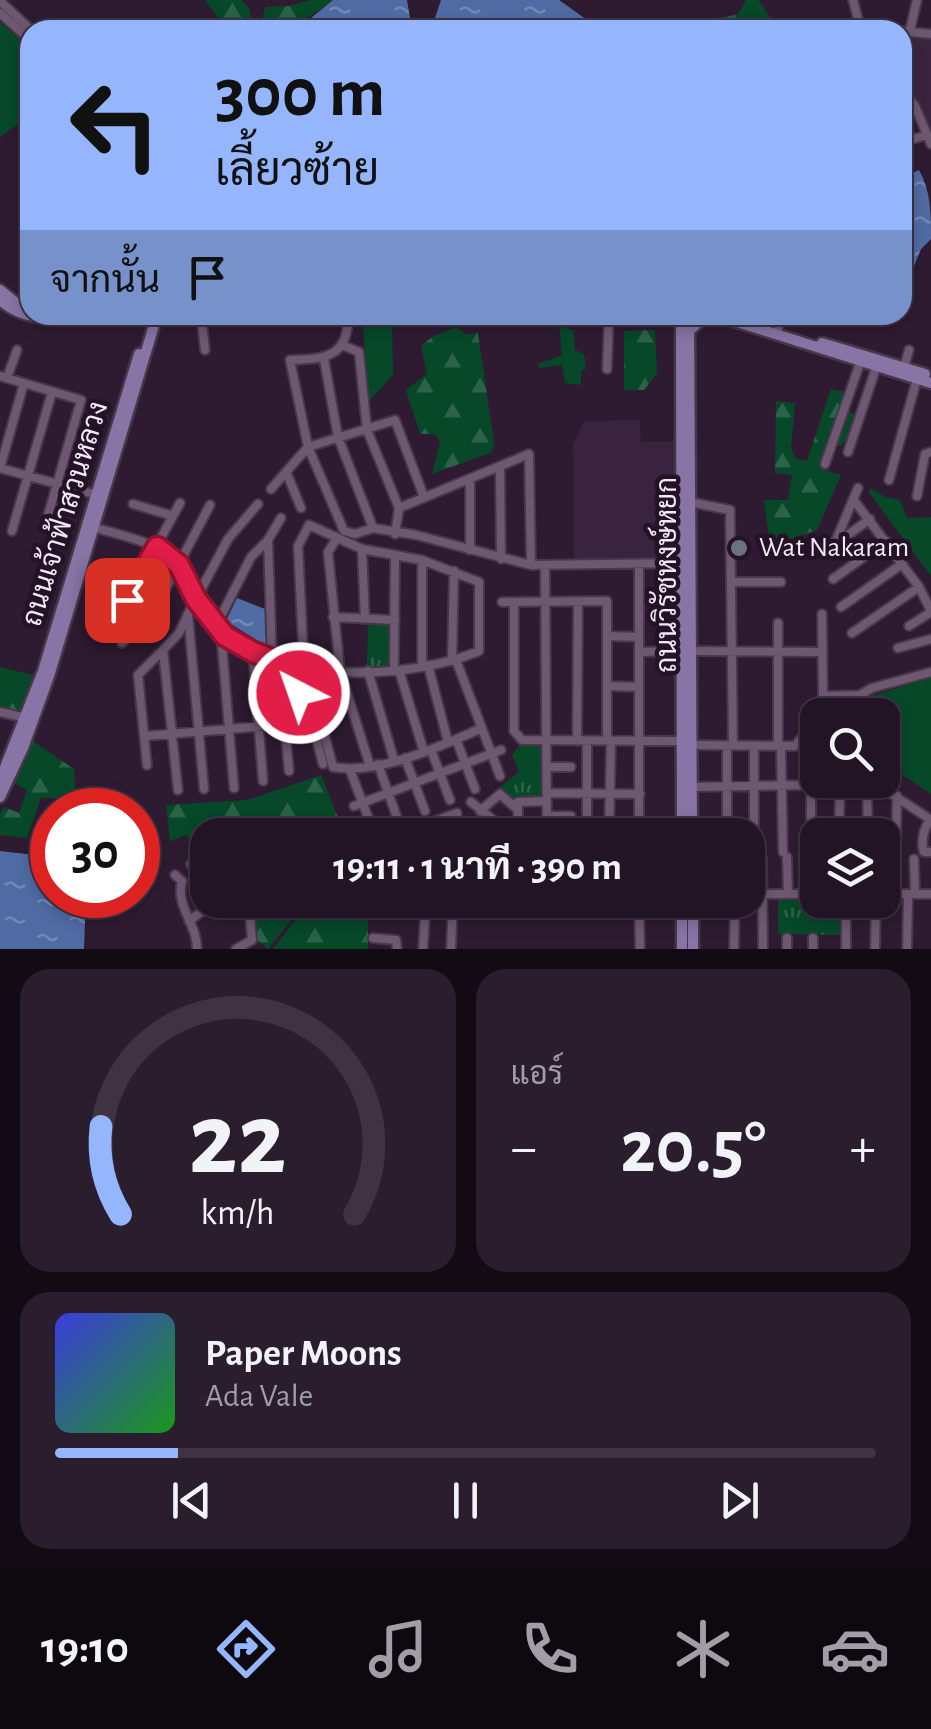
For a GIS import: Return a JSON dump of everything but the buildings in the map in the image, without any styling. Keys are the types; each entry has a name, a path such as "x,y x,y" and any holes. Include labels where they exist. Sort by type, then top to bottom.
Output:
{"main road":[{"name":"ถนนเจ้าฟ้าสวนหลวง","path":"0,797 49,676 94,494 151,325"},
{"name":"ถนนเจ้าฟ้าสวนหลวง","path":"0,780 94,527 151,325"},
{"name":"ถนนวิรัชหงษ์หยก","path":"683,325 682,563 686,603"},
{"path":"747,325 876,368 931,379"},
{"path":"766,325 931,379"},
{"name":"ถนนวิรัชหงษ์หยก","path":"685,438 690,502 686,603 689,818"},
{"name":"ถนนวิรัชหงษ์หยก","path":"685,818 691,786 686,743"},
{"path":"682,918 682,949"},
{"path":"693,918 693,949"}],"street":[{"path":"0,1 20,20"},
{"path":"0,13 20,31"},
{"path":"912,102 929,139"},
{"path":"202,325 205,350"},
{"path":"348,325 342,345 324,359 290,360 308,447 344,531 355,534 373,528 531,565 682,563"},
{"path":"607,369 609,325"},
{"path":"778,329 779,325"},
{"path":"342,345 359,352 367,430 399,508 395,534"},
{"path":"16,350 3,378 81,400 47,519"},
{"path":"904,368 909,350"},
{"path":"324,359 338,437 373,528"},
{"path":"824,464 860,362"},
{"path":"848,452 876,368"},
{"path":"890,480 917,378"},
{"path":"24,383 0,468 94,494"},
{"path":"12,531 52,392"},
{"path":"271,489 308,447 395,420 424,497"},
{"path":"917,496 925,454 931,452"},
{"path":"399,508 530,454 531,565"},
{"path":"500,466 501,559"},
{"path":"287,474 302,508"},
{"path":"470,480 470,550"},
{"path":"834,544 858,488"},
{"path":"854,499 919,587 931,612 909,626"},
{"path":"690,502 730,510 733,650 726,818"},
{"path":"180,503 139,578 113,612 122,644 151,617 210,504"},
{"path":"133,504 173,516"},
{"path":"147,764 138,675 179,634 228,539 258,504"},
{"path":"234,788 219,629 251,557 268,540 281,518"},
{"path":"824,552 870,519"},
{"path":"94,527 157,547 179,565 196,599 219,629 253,652 287,663 340,671 425,666 479,651 479,582 422,560 362,548 310,526 298,546 287,663 285,724 289,771"},
{"path":"337,538 328,552 340,671 398,818"},
{"path":"268,540 287,663 312,722 323,764"},
{"path":"834,579 886,542"},
{"path":"362,548 365,620"},
{"path":"395,557 397,670 450,800"},
{"path":"422,560 425,666 474,788"},
{"path":"639,564 639,818"},
{"path":"841,607 902,564"},
{"path":"546,565 547,816 571,816"},
{"path":"112,569 139,578"},
{"path":"454,571 454,661 500,776"},
{"path":"731,582 781,582"},
{"path":"852,633 919,587"},
{"path":"97,595 121,605"},
{"path":"502,602 608,601 609,818"},
{"path":"514,602 514,731 522,740 780,748 795,746 800,739"},
{"path":"577,741 578,602"},
{"path":"188,614 204,789"},
{"path":"822,614 823,696 860,695 931,672"},
{"path":"334,617 395,620"},
{"path":"778,623 788,894"},
{"path":"608,636 639,637"},
{"path":"898,648 931,639"},
{"path":"163,650 178,790"},
{"path":"253,652 263,781"},
{"path":"639,652 822,652"},
{"path":"287,663 321,722 333,767 350,770 405,758 480,729"},
{"path":"368,671 394,760"},
{"path":"608,686 639,687"},
{"path":"0,712 26,718"},
{"path":"145,736 312,722"},
{"path":"587,741 588,818"},
{"path":"358,805 501,750"},
{"path":"754,751 754,818"},
{"path":"405,758 425,811"},
{"path":"547,768 571,768"},
{"path":"350,770 365,818"},
{"path":"691,786 800,785"},
{"path":"517,818 518,802 588,793 640,794"},
{"path":"480,811 500,794 518,810"},
{"path":"900,798 931,819 924,830 922,848 931,852"},
{"path":"471,802 490,818"},
{"path":"907,949 914,859"},
{"path":"174,875 182,880 178,896 201,948"},
{"path":"765,894 800,894"},
{"path":"900,894 931,894"},
{"path":"190,922 195,918"},
{"path":"236,949 252,940 250,918"},
{"path":"423,949 425,918"},
{"path":"450,949 452,918"},
{"path":"639,918 640,949"},
{"path":"734,949 735,918"},
{"path":"762,949 763,918"},
{"path":"846,918 846,949"},
{"path":"875,949 876,918"},
{"path":"373,938 396,940 397,949"},
{"path":"787,938 787,949"},
{"path":"813,938 813,949"}],"shaded area":[{"path":"912,35 931,38 931,135 912,101"},
{"path":"640,420 641,442 679,442 681,559 574,561 573,445 584,421"}],"green space":[{"path":"205,0 241,0 249,7 251,20 220,20"},
{"path":"310,0 333,0 302,20 262,20 265,7"},
{"path":"746,0 759,0 770,18 706,20 725,17 738,14"},
{"path":"0,22 20,39 20,123 0,137"},
{"path":"363,325 392,325 393,375 369,401"},
{"path":"559,325 574,331 575,350 584,354 586,369 581,371 581,385 565,383 562,365 539,368 538,364 562,355"},
{"path":"456,327 465,334 478,333 494,443 492,452 432,474 440,442 435,434 420,434 406,390 427,374 421,346"},
{"path":"655,330 657,374 644,390 624,390 624,331"},
{"path":"831,389 846,392 845,410 857,415 852,437 841,446 831,445 824,470 841,475 817,530 788,540 782,552 771,553 764,500 788,500 792,475 775,473 776,401 795,403 791,448 796,459 807,461"},
{"path":"871,488 900,500 907,518 931,517 931,576 868,491"},
{"path":"368,622 393,622 392,667 367,667"},
{"path":"0,667 33,675 20,714 0,709"},
{"path":"931,678 931,794 900,773 900,698 864,698"},
{"path":"31,740 74,769 75,788 30,788 27,838 0,835 4,807 19,813 27,790 14,783"},
{"path":"522,742 546,742 545,800 511,802 499,788 519,772 512,755"},
{"path":"321,775 338,818 190,818 190,839 186,835 170,841 166,805 247,800"},
{"path":"778,897 800,898 800,918 843,918 843,935 778,934"},
{"path":"257,918 293,918 268,949 256,939"},
{"path":"297,918 368,918 368,949 273,949"}],"water":[{"path":"333,0 407,0 410,20 306,20"},
{"path":"441,0 559,0 587,20 434,20"},
{"path":"919,170 929,203 931,239 921,249 912,271 912,173"},
{"path":"237,598 265,609 268,647 226,621"},
{"path":"0,851 30,854 30,918 85,918 84,949 0,949"}],"place":[{"name":"Wat Nakaram","path":"739,548"}],"route":[{"path":"127,600 157,547 179,565 196,599 225,636 285,664 299,693"}]}
